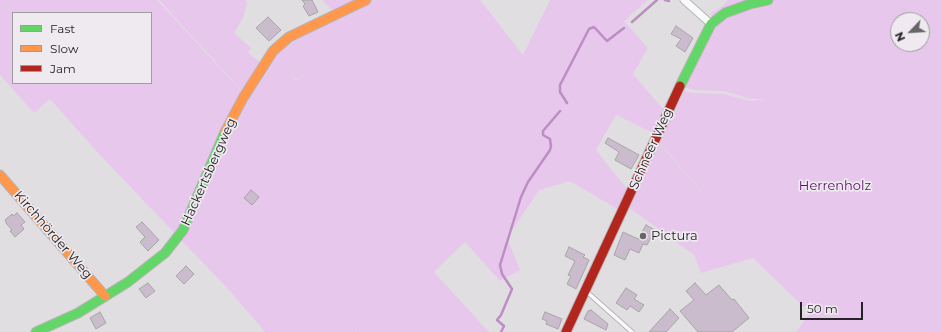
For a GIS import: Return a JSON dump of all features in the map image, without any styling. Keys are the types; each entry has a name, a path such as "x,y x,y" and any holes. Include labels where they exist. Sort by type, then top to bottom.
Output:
{"street":[{"name":"Hackertsbergweg","path":"36,332 78,313 128,282 165,254 183,230 220,142 243,98 273,50 289,37 366,0"},
{"path":"684,0 711,24"},
{"name":"Schneer Weg","path":"566,332 676,95 711,24 725,13 750,4 768,0"},
{"name":"Kirchhörder Weg","path":"0,175 105,296"}],"lane":[{"path":"586,291 632,332"}],"green space":[{"path":"0,0 157,0 247,97 275,54 291,39 338,16 322,0 480,0 523,55 550,0 648,0 624,21 648,48 633,74 664,110 653,133 616,115 596,150 628,190 619,210 570,181 539,190 507,238 520,270 500,281 465,242 434,272 489,332 356,332 357,329 355,332 265,332 229,290 98,153 50,99 34,113 0,75","holes":["284,46 294,79 306,77 294,80"]},
{"path":"159,0 246,0 247,4 243,18 234,33 251,48 248,53 261,63 243,92"},
{"name":"Herrenholz","path":"728,0 942,0 942,332 796,332 810,313 753,258 701,273 694,255 628,207 659,143 732,227 659,142 684,91 694,93 724,94 750,101 766,99 751,99 724,91 694,90 683,87 714,23 711,13 720,8"}],"building":[{"path":"302,0 312,0 318,12 309,16 303,6 305,4"},
{"path":"268,17 281,30 269,41 256,28"},
{"path":"676,26 693,38 685,52 676,46 681,39 671,34"},
{"path":"608,138 639,155 631,169 615,160 619,152 605,143"},
{"path":"251,190 259,197 252,205 244,198"},
{"path":"17,213 25,222 21,225 24,229 15,237 10,231 12,230 5,220 12,214 13,216"},
{"path":"142,222 159,240 148,251 140,242 145,237 136,227"},
{"path":"646,225 655,230 647,245 643,244 639,253 630,249 625,260 614,255 623,232 638,239"},
{"path":"569,247 585,255 583,257 589,260 576,289 567,284 571,276 568,275 575,261 565,256"},
{"path":"186,266 194,274 184,284 176,276"},
{"path":"148,283 155,291 146,298 139,289"},
{"path":"695,283 706,295 719,285 732,300 734,299 749,318 732,332 698,332 680,311 694,300 686,291"},
{"path":"626,288 637,295 634,299 644,305 639,312 630,306 627,310 616,303"},
{"path":"670,309 679,318 666,332 649,332"},
{"path":"591,310 608,324 606,330 584,319 588,311"},
{"path":"100,312 106,323 96,329 90,318"},
{"path":"545,312 562,319 558,329 546,324 547,321 542,319"}],"waterway":[{"path":"632,22 657,0"},
{"path":"665,0 669,1"},
{"path":"567,103 560,92 560,85 589,29 594,27 607,41 624,28"},
{"path":"501,332 504,326 497,320 501,315 512,289 502,274 500,265 521,197 528,182 550,150 550,139 543,135 543,131 560,111"}],"traffic: fast":[{"path":"680,86 711,24 725,13 750,4 768,0"},
{"path":"36,332 78,313 128,282 165,253 183,230 225,132"}],"traffic: slow":[{"path":"225,132 243,98 273,51 289,37 366,0"},
{"path":"0,175 105,296"}],"traffic: jam":[{"path":"566,332 680,86"}],"place":[{"name":"Pictura","path":"643,236"}]}
